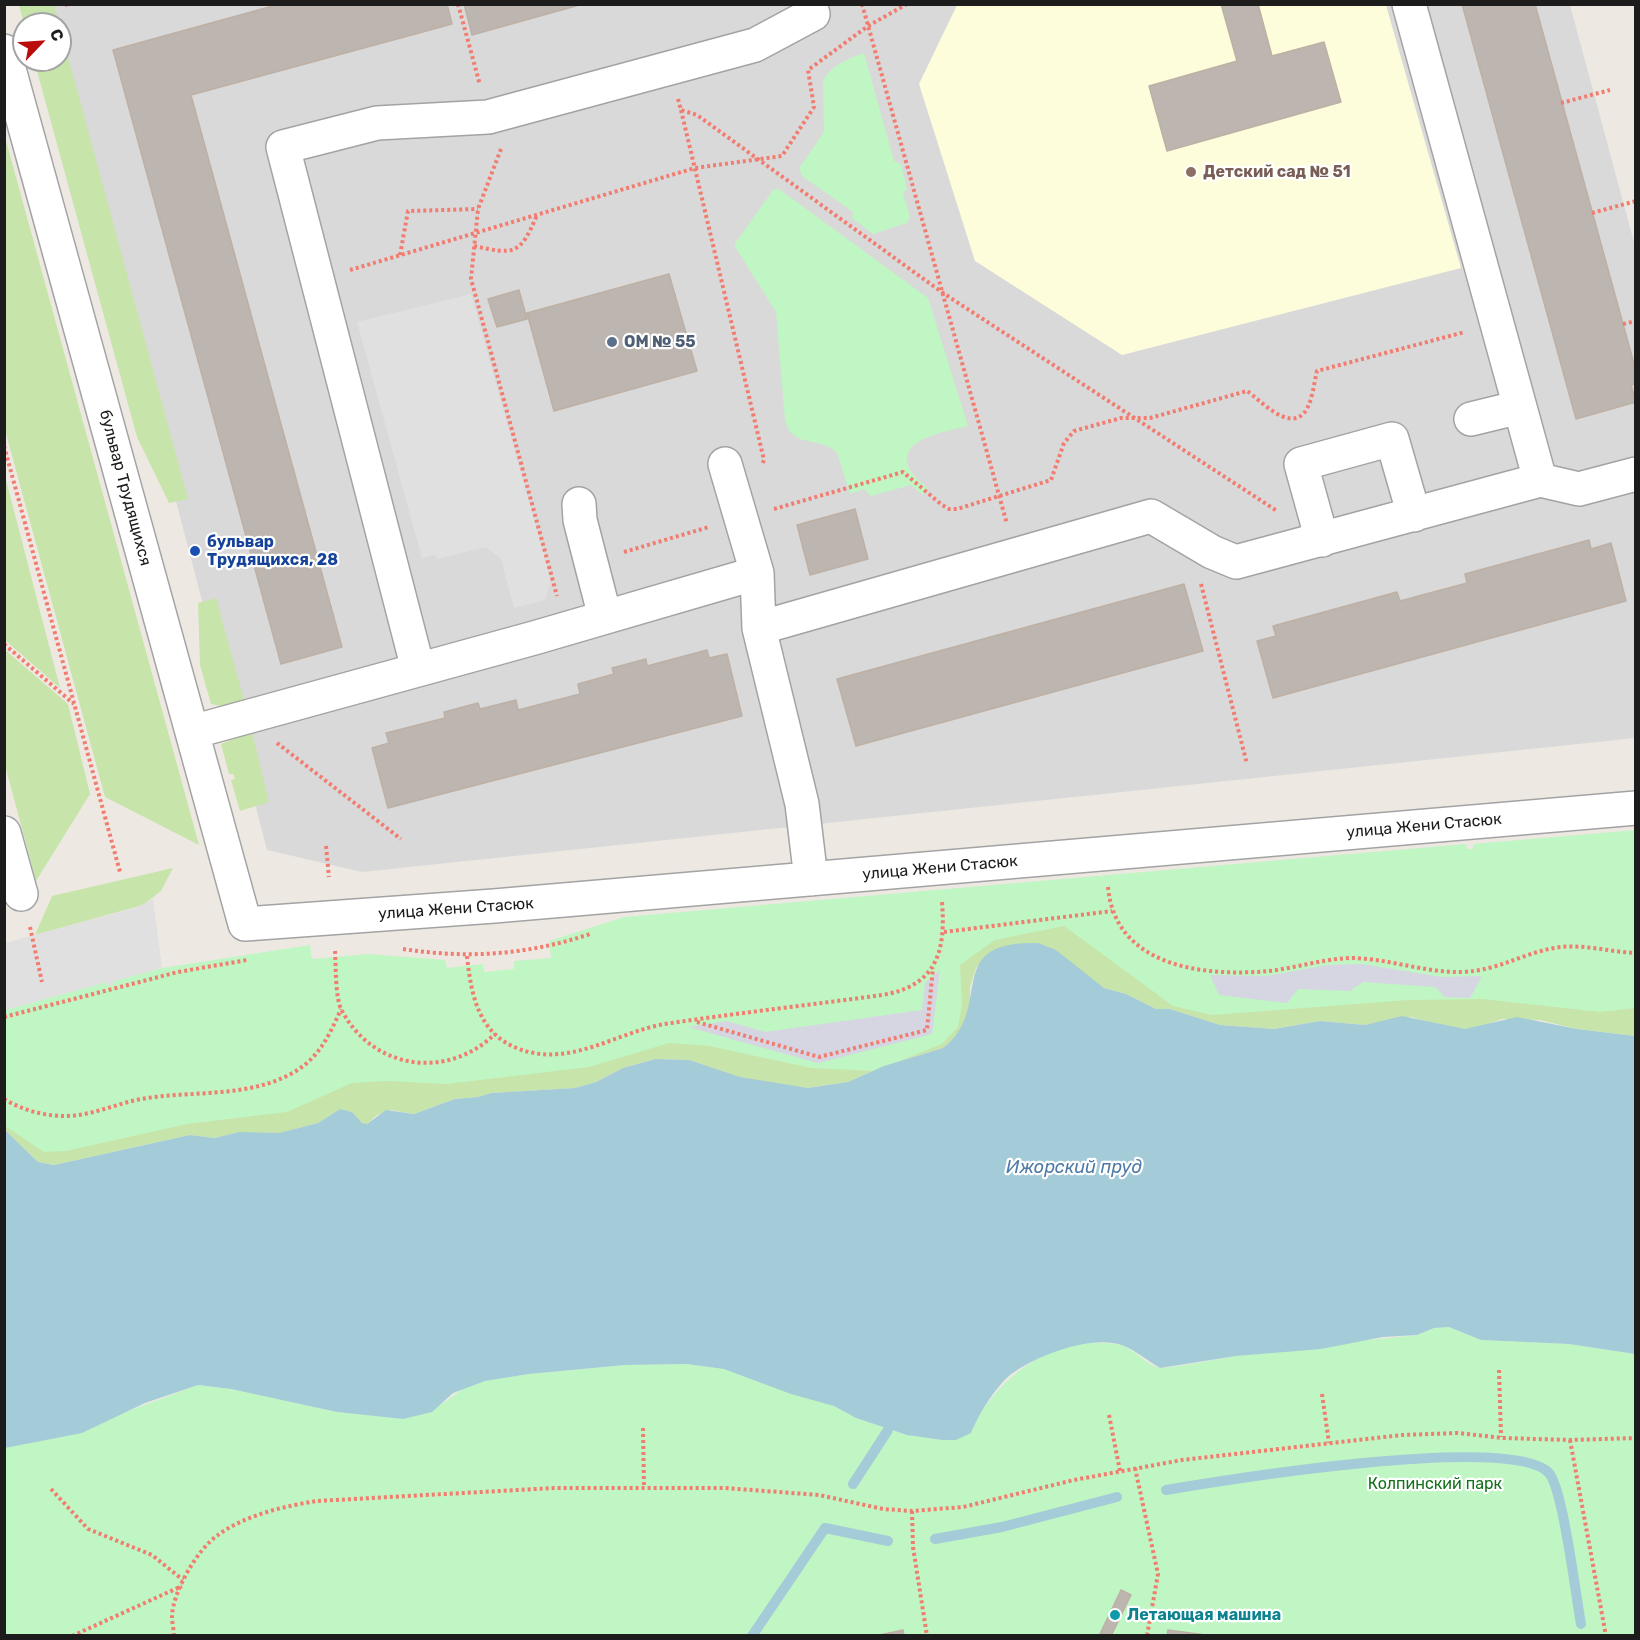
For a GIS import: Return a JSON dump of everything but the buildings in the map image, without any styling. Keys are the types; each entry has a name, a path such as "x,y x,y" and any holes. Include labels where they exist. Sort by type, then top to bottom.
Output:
{"street":[{"path":"1409,4 1540,480"},
{"path":"418,669 283,147 377,123 502,113 754,45 817,8"},
{"name":"бульвар Трудящихся","path":"4,51 245,924"},
{"path":"1471,419 1520,407"},
{"path":"1322,540 1301,464 1392,439 1414,515"},
{"path":"725,464 756,573 759,628 802,804 811,879"},
{"path":"759,628 1151,516 1189,539 1236,562 1540,480 1579,489 1635,474"},
{"path":"579,504 590,561 605,617"},
{"path":"192,732 566,629 756,573"},
{"name":"улица Жени Стасюк","path":"245,924 494,906 1635,808"},
{"path":"4,833 21,894"}],"path":[{"path":"458,4 502,113 478,209 471,279 566,629"},
{"path":"862,4 1016,555"},
{"path":"316,280 695,168 782,156 814,107 808,70 868,26 907,4"},
{"path":"671,69 764,460 760,470"},
{"path":"1561,103 1610,90"},
{"path":"681,110 697,115 760,159 943,293 1322,540"},
{"path":"1592,213 1635,201"},
{"path":"400,255 408,211 478,209"},
{"path":"474,246 505,253 518,249 526,241 537,214"},
{"path":"1623,324 1635,321"},
{"path":"551,572 903,472 949,509 1000,496 1051,480 1064,443 1074,431 1121,418 1150,418 1247,391 1281,416 1296,417 1304,413 1308,406 1317,371 1497,323"},
{"path":"4,446 120,872"},
{"path":"1189,539 1248,764"},
{"path":"4,644 75,705"},
{"path":"270,737 401,839"},
{"path":"326,846 329,877"},
{"path":"1108,882 1112,911 1129,940 1148,954 1190,967 1226,972 1268,971 1332,960 1362,958 1459,972 1494,968 1542,950 1566,946 1635,953"},
{"path":"21,894 42,982"},
{"path":"693,1020 819,1057 927,1030 931,978 944,932 942,896"},
{"path":"944,932 1112,911"},
{"path":"550,947 467,956 473,999 479,1013 495,1034 524,1051 566,1053 586,1050 656,1026 894,993 918,982 933,967"},
{"path":"4,1099 39,1113 65,1116 87,1114 142,1099 219,1093 288,1075 315,1056 327,1039 340,1009 335,957"},
{"path":"4,1017 178,972 252,959"},
{"path":"340,1009 366,1041 387,1055 404,1062 431,1064 458,1058 481,1046 495,1034"},
{"path":"1499,1370 1501,1437"},
{"path":"1322,1394 1329,1443"},
{"path":"1109,1415 1120,1471"},
{"path":"643,1428 644,1487"},
{"path":"174,1635 172,1616 183,1580 198,1555 217,1535 240,1523 290,1505 317,1501 522,1489 724,1488 819,1495 883,1509 912,1510 963,1507 1120,1471 1182,1460 1429,1433 1570,1440 1635,1438"},
{"path":"1570,1440 1606,1635"},
{"path":"1135,1468 1158,1574 1147,1635"},
{"path":"51,1489 88,1529 152,1555 183,1580"},
{"path":"912,1510 913,1547 927,1635"},
{"path":"72,1635 182,1586"}],"shaded area":[{"path":"46,5 1570,5 1635,246 1635,738 362,872 267,850 64,72 72,72 72,12 48,12"},
{"name":"Детский сад № 51","path":"957,5 1386,5 1461,268 1122,355 975,261 919,84"},
{"path":"471,294 551,580 545,600 514,608 501,559 486,547 437,559 435,555 422,558 357,322"},
{"path":"153,899 162,968 114,981 114,984 109,986 107,982 5,1010 5,943 138,907"},
{"path":"1362,964 1441,977 1482,976 1470,998 1445,997 1435,987 1363,982 1350,991 1298,989 1287,1003 1219,995 1210,975 1266,976 1328,965"},
{"path":"940,970 932,1034 818,1063 688,1027 727,1021 765,1032 922,1010 925,983"}],"green space":[{"path":"19,5 54,5 56,12 21,12"},
{"path":"864,53 894,161 901,164 907,189 903,193 910,217 907,223 873,234 852,218 853,212 802,176 799,168 824,132 823,82 826,76 840,63"},
{"path":"72,71 188,499 169,503 137,437 37,72"},
{"path":"5,137 199,845 105,797 5,430"},
{"path":"779,189 928,298 968,426 927,438 910,449 907,458 910,471 928,489 923,495 911,485 871,496 864,489 850,494 837,453 823,444 800,439 789,429 785,420 776,312 734,245 773,190"},
{"path":"5,476 60,688 5,640"},
{"path":"216,598 244,700 221,706 211,704 200,665 198,603"},
{"path":"4,649 68,704 90,794 36,881 5,765"},
{"path":"252,732 269,802 240,811 231,780 235,779 233,774 229,774 221,744"},
{"path":"1635,830 1635,1008 1600,1012 1482,999 1409,1000 1212,1015 1173,1006 1064,926 995,940 960,965 962,1006 958,1027 942,1044 874,1071 811,1068 709,1046 669,1043 589,1067 447,1084 387,1081 352,1083 287,1112 187,1124 66,1151 44,1152 5,1126 5,1010 107,982 114,984 114,981 162,968 310,945 312,959 368,954 445,960 447,968 483,964 484,972 514,969 514,961 551,958 549,941 624,917 1466,844 1467,849 1473,849 1473,844"},
{"path":"173,868 161,891 143,905 35,935 52,896"},
{"path":"948,902 1635,958 1635,1036 1577,1029 1540,1020 1502,1019 1480,1027 1465,1029 1443,1026 1411,1017 1365,1025 1320,1021 1274,1029 1220,1025 1170,1009 1156,1009 1126,994 1104,988 1048,947 1031,943 994,950 976,968 970,987 970,1007 966,1020 958,1035 943,1048 884,1066 848,1082 808,1088 740,1078 689,1060 654,1059 623,1068 596,1082 575,1088 491,1093 478,1097 455,1099 414,1114 391,1110 377,1115 367,1124 362,1124 352,1112 340,1109 318,1123 280,1133 235,1133 215,1138 190,1135 54,1165 38,1162 5,1130 4,1106"},
{"name":"Колпинский парк","path":"1449,1327 1481,1340 1569,1344 1635,1354 1635,1635 5,1635 4,1448 59,1437 198,1385 231,1389 337,1412 403,1419 445,1402 464,1388 485,1381 529,1374 625,1365 686,1364 724,1369 834,1406 856,1418 907,1435 942,1440 971,1433 981,1413 1012,1377 1051,1352 1073,1345 1096,1343 1120,1345 1152,1365 1163,1368 1259,1353 1417,1335 1434,1328"}],"water":[{"name":"Ижорский пруд","path":"1038,943 1056,950 1104,988 1126,994 1156,1009 1170,1009 1220,1025 1274,1029 1320,1021 1365,1025 1402,1016 1465,1029 1517,1017 1577,1029 1635,1036 1635,1354 1569,1344 1481,1340 1449,1327 1434,1328 1417,1335 1383,1337 1321,1349 1236,1356 1160,1368 1124,1346 1097,1342 1081,1344 1049,1354 1010,1375 998,1387 971,1433 956,1440 907,1435 856,1418 834,1406 791,1394 724,1369 686,1364 625,1365 529,1374 485,1381 453,1393 432,1412 403,1419 337,1412 231,1389 198,1385 145,1403 82,1433 5,1448 5,1130 38,1162 54,1165 190,1135 215,1138 239,1132 279,1133 318,1123 340,1109 352,1112 362,1123 367,1124 386,1110 414,1114 455,1099 478,1097 491,1093 575,1088 596,1082 623,1068 655,1059 689,1060 740,1077 808,1088 848,1082 884,1066 943,1048 958,1032 966,1014 979,964 989,953 1008,945"}],"waterway":[{"path":"853,1484 888,1430"},
{"path":"1166,1490 1303,1470 1427,1458 1482,1457 1524,1462 1549,1473 1554,1483 1564,1521 1581,1624"},
{"path":"935,1539 1002,1527 1117,1497"},
{"path":"752,1636 825,1528 888,1541"}],"place":[{"name":"Детский сад № 51","path":"1191,172"},
{"name":"ОМ № 55","path":"612,342"},
{"name":"бульвар Трудящихся, 28","path":"195,551"},
{"name":"Летающая машина","path":"1115,1615"}]}
